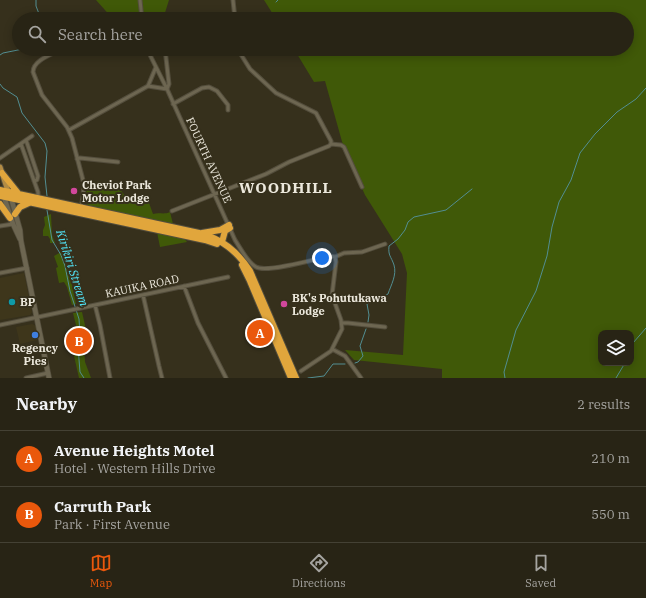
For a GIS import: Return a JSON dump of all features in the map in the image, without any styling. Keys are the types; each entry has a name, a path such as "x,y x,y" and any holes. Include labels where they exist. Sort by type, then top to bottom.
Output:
{"highway":[{"path":"1,170 18,193"},
{"path":"4,193 18,193 80,211"},
{"path":"4,193 31,202 127,221 205,240 218,244 229,251 240,263 250,281 291,378"},
{"path":"0,204 13,218 20,207 31,202"},
{"path":"127,221 199,234 222,242 241,258 252,276 296,378"},
{"path":"199,234 220,230 230,226"},
{"path":"222,242 225,231 230,226"}],"main road":[{"path":"1,170 4,193 21,241 49,376"},
{"path":"13,218 20,230 21,241"}],"street":[{"path":"140,0 141,12"},
{"path":"233,0 234,12"},
{"path":"49,56 34,66 34,72 42,95 69,130 84,189 80,211"},
{"name":"FOURTH AVENUE","path":"150,56 167,89 236,240 245,255 254,265 260,269 272,268 330,256 335,257"},
{"path":"148,86 167,89 168,84 166,56"},
{"path":"241,56 250,69 276,93 316,112 331,141 331,144"},
{"path":"69,130 148,86 156,67"},
{"path":"173,104 202,88 209,87 214,88 220,94 228,105 228,110"},
{"path":"0,158 32,136"},
{"path":"26,140 38,176 37,180 34,182"},
{"path":"21,144 38,192 38,198"},
{"path":"172,211 266,174 289,162 331,144 341,145 344,148 362,187"},
{"path":"77,159 80,158 118,162"},
{"path":"0,226 13,218"},
{"path":"300,371 326,355 332,349 342,329 342,323 332,294 336,262 335,257 344,253 362,252 385,244"},
{"path":"0,273 27,268"},
{"name":"KAUIKA ROAD","path":"0,325 228,277"},
{"path":"184,286 198,323 226,378"},
{"path":"143,295 162,378"},
{"path":"95,305 110,378"},
{"path":"342,323 385,327"},
{"path":"332,349 345,356 361,378"},
{"path":"26,378 49,376"}],"shaded area":[{"path":"24,273 32,312 30,315 0,320 0,278"},
{"path":"32,324 36,326 37,340 20,344 16,327"}],"green space":[{"path":"96,0 169,0 165,12 107,12"},
{"path":"264,0 646,0 646,378 442,378 442,369 354,360 345,350 403,355 407,273 402,254 365,195 343,145 325,81 314,82 298,56 634,56 634,12 272,12"},
{"path":"86,181 119,186 121,191 127,197 149,203 153,214 170,212 173,224 89,207 87,204"},
{"path":"51,214 52,235 55,243 50,243 48,236 43,236 45,225 44,217"},
{"path":"157,232 184,238 187,242 160,247"},
{"path":"61,252 71,280 76,304 72,305 67,287 64,282 59,283 56,268 58,267 54,256"},
{"path":"82,312 87,334 83,335 85,362 91,378 79,378 72,347 75,334 78,333 73,313"}],"waterway":[{"name":"Kirikiri Stream","path":"36,0 38,12"},
{"name":"Kirikiri Stream","path":"0,55 12,51"},
{"name":"Kirikiri Stream","path":"0,84 3,88 17,97 22,113 45,143 47,151 45,177 47,196"},
{"path":"505,378 504,372 516,330 536,291 547,256 552,227 559,202 571,180 580,153 595,134 617,112 636,99 646,88"},
{"path":"368,322 369,315 367,304 388,294 393,280 395,269 389,254 389,246 398,239 405,230 408,222 414,217 446,210 472,189"},
{"name":"Kirikiri Stream","path":"47,210 52,240 61,255 65,266 70,291 79,319 80,334 78,347 80,372 84,378"},
{"path":"634,342 646,328"},
{"path":"355,363 358,362 363,356 360,346 366,329"},
{"path":"308,378 324,376 333,364 345,364"},
{"path":"616,378 623,366"}],"place":[{"name":"Cheviot Park Motor Lodge","path":"74,191"},
{"name":"BP","path":"12,302"},
{"name":"BK's Pohutukawa Lodge","path":"284,304"},
{"name":"Avenue Heights Motel","path":"260,333"},
{"name":"Regency Pies","path":"35,335"},
{"name":"Carruth Park","path":"79,341"}],"district":[{"name":"WOODHILL","path":"286,188"}]}
